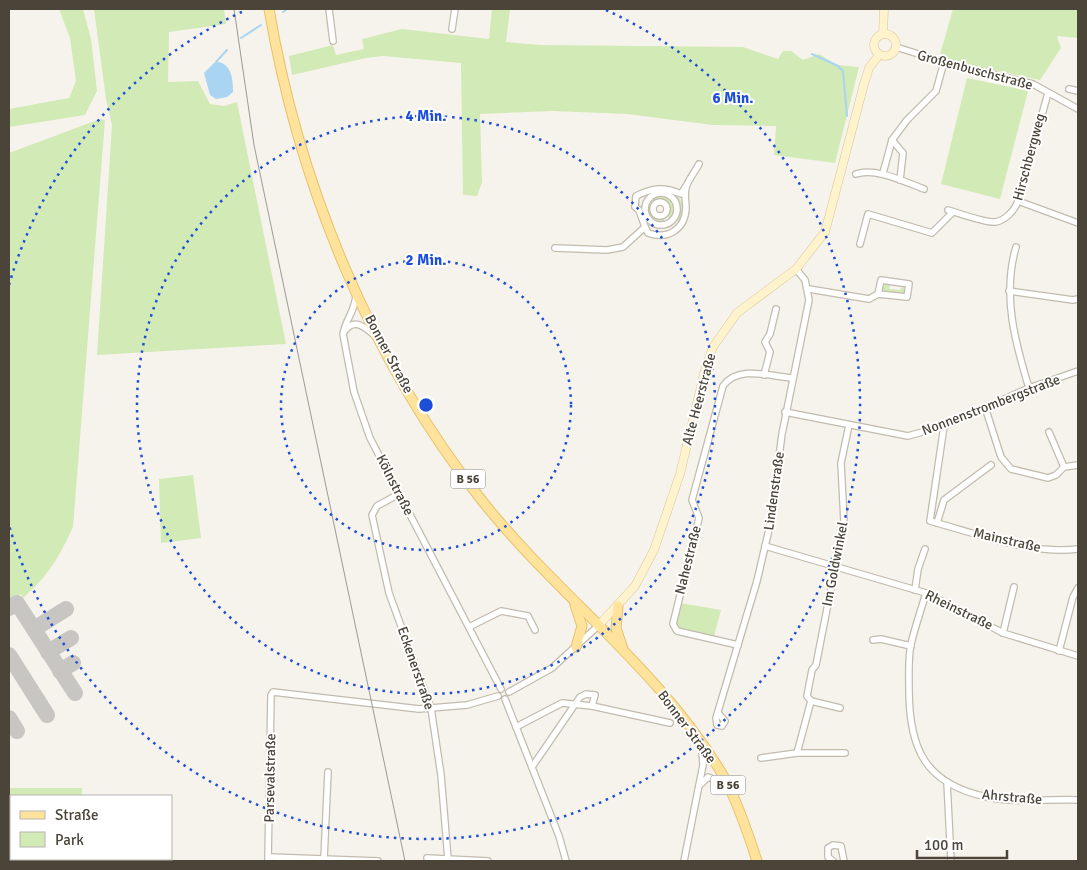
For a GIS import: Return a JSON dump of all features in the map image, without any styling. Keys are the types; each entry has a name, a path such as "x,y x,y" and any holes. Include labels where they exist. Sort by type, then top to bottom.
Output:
{"main road":[{"name":"Bonner Straße","path":"270,9 281,70 297,134 324,216 381,342 423,416 483,501 535,561 624,652 686,720 712,758 736,800 756,861"},
{"path":"574,602 582,626 576,647"},
{"path":"618,606 616,628 624,652"},
{"name":"Bonner Straße","path":"655,685 702,752 743,824"}],"street":[{"path":"329,9 333,41"},
{"path":"452,29 455,9"},
{"path":"883,34 893,37 896,47 890,55 879,54 874,48 874,41 883,34 884,9"},
{"name":"Großenbuschstraße","path":"896,47 944,62 1033,84 1078,109"},
{"name":"Alte Heerstraße","path":"598,626 618,606 645,569 664,524 680,474 705,370 713,347 729,321 744,306 796,270 825,232 864,84 869,68 879,54"},
{"path":"884,173 892,140 907,120 936,91 944,62"},
{"path":"1069,89 1078,91"},
{"name":"Hirschbergweg","path":"860,244 868,214 932,233 951,211 995,222 1008,216 1018,202 1048,94"},
{"path":"892,140 903,153 900,180"},
{"path":"683,196 668,188 662,188 636,196 634,201 648,233 656,236 666,236 676,231 684,221 683,196 686,186 699,164"},
{"path":"856,174 864,171 876,175 884,173 924,189"},
{"path":"640,194 654,206 655,214 664,215"},
{"path":"655,194 670,196 677,210 673,220 668,223 658,225 649,220 645,211 647,201 655,194"},
{"path":"654,206 660,202 664,204 667,210 664,215"},
{"path":"1018,202 1078,223"},
{"path":"664,215 668,223 676,231"},
{"path":"555,248 607,250 622,247 645,226"},
{"path":"1016,247 1010,266 1009,291 1012,326 1029,388"},
{"path":"796,270 805,280 809,289 869,299 878,294 907,297 908,284 880,280 878,294"},
{"name":"Lindenstraße","path":"718,714 765,546 785,412 809,300 809,289"},
{"path":"343,334 344,326 354,311 356,290"},
{"path":"1009,291 1073,300 1078,299"},
{"path":"764,375 770,352 765,342 770,334 776,309"},
{"path":"343,334 347,327 356,323 363,325 381,342"},
{"name":"Kölnstraße","path":"343,334 354,392 363,419 399,494 501,689"},
{"name":"Nonnenstrombergstraße","path":"785,412 908,436 944,426 1029,388 1078,371"},
{"name":"Nahestraße","path":"738,645 677,631 673,624 699,518 692,500 723,386 728,380 741,373 792,378"},
{"path":"985,407 1001,457 1011,470 1048,478 1056,475 1064,467 1078,465"},
{"name":"Im Goldwinkel","path":"798,753 811,702 807,696 818,657 844,522 841,463 849,425"},
{"path":"944,426 930,521 937,523 944,500 990,465"},
{"path":"1049,432 1064,467"},
{"name":"Eckenerstraße","path":"399,494 377,506 372,515 390,593 431,708 441,775 448,859"},
{"name":"Mainstraße","path":"937,523 1031,547 1054,550 1078,549"},
{"name":"Rheinstraße","path":"765,546 926,593 1003,633 1078,656"},
{"name":"Rheinstraße","path":"915,590 918,569 925,549"},
{"name":"Rheinstraße","path":"1003,633 1014,587"},
{"path":"1059,651 1073,597 1078,588"},
{"name":"Ahrstraße","path":"926,593 911,646 909,696 914,743 929,767 947,782 987,797 1018,800 1078,800"},
{"path":"469,627 502,611 528,616 535,630"},
{"path":"505,699 508,692 552,668 598,626"},
{"path":"873,640 881,639 911,646"},
{"path":"498,696 501,689 506,689 508,692"},
{"name":"Parsevalstraße","path":"269,859 271,695 277,691 373,704 431,708"},
{"path":"532,766 566,720 580,697 586,694 595,695 592,706"},
{"path":"431,708 466,704 498,696 505,699 559,836 566,861"},
{"path":"811,702 840,708"},
{"path":"516,726 562,703 592,706 670,723"},
{"path":"684,861 703,764 702,752"},
{"path":"761,758 798,753 845,753"},
{"path":"324,859 328,772"},
{"path":"698,788 708,777 720,782"},
{"path":"947,782 951,861"},
{"path":"833,861 828,857 828,848 833,844 841,846 844,861"},
{"path":"428,858 488,861"},
{"path":"269,859 378,861"}],"green space":[{"path":"59,9 83,9 91,39 97,91 85,115 9,127 9,109 69,98 76,81 70,38"},
{"path":"94,9 224,9 226,24 169,32 168,82 198,81 210,104 224,106 237,102 286,344 97,355 112,125 106,99"},
{"path":"492,9 510,9 506,42 541,45 743,47 778,59 783,51 791,51 803,60 819,54 837,65 859,67 835,163 774,155 776,126 713,125 627,114 553,111 480,114 482,182 477,196 463,195 461,63 383,56 366,58 292,75 289,56 333,45 336,55 364,49 362,39 402,29 489,39"},
{"path":"953,9 1078,9 1078,38 1057,36 1061,48 1040,80 939,58"},
{"path":"967,78 1028,91 1000,199 941,184"},
{"path":"100,119 105,120 73,527 58,557 47,573 23,598 21,594 9,602 9,153"},
{"path":"668,192 681,200 683,212 680,222 677,221 677,201"},
{"path":"660,196 671,201 673,211 670,219 666,215 669,207 662,200 654,204 651,200"},
{"path":"648,206 652,207 655,216 663,217 665,222 654,221 650,218"},
{"path":"890,285 889,289 900,290 903,286 905,292 901,295 881,292 883,286"},
{"path":"193,475 201,538 161,543 159,479"},
{"path":"680,603 721,610 714,636 678,629 675,623"},
{"path":"9,788 82,788 82,795 10,795 10,860 85,861 9,861"}],"water":[{"path":"219,62 227,66 229,70 232,78 233,92 227,97 216,99 210,95 204,73 214,63"}],"waterway":[{"path":"241,38 261,25"},
{"path":"216,62 227,50"},
{"path":"812,54 838,66 843,71 847,116"}],"taxiway":[{"path":"9,608 17,603 75,693"},
{"path":"34,629 66,609"},
{"path":"48,652 71,638"},
{"path":"9,655 47,715"},
{"path":"60,671 73,663"},
{"path":"9,718 17,731"}],"tram line":[{"path":"234,9 254,145 405,861"}]}
